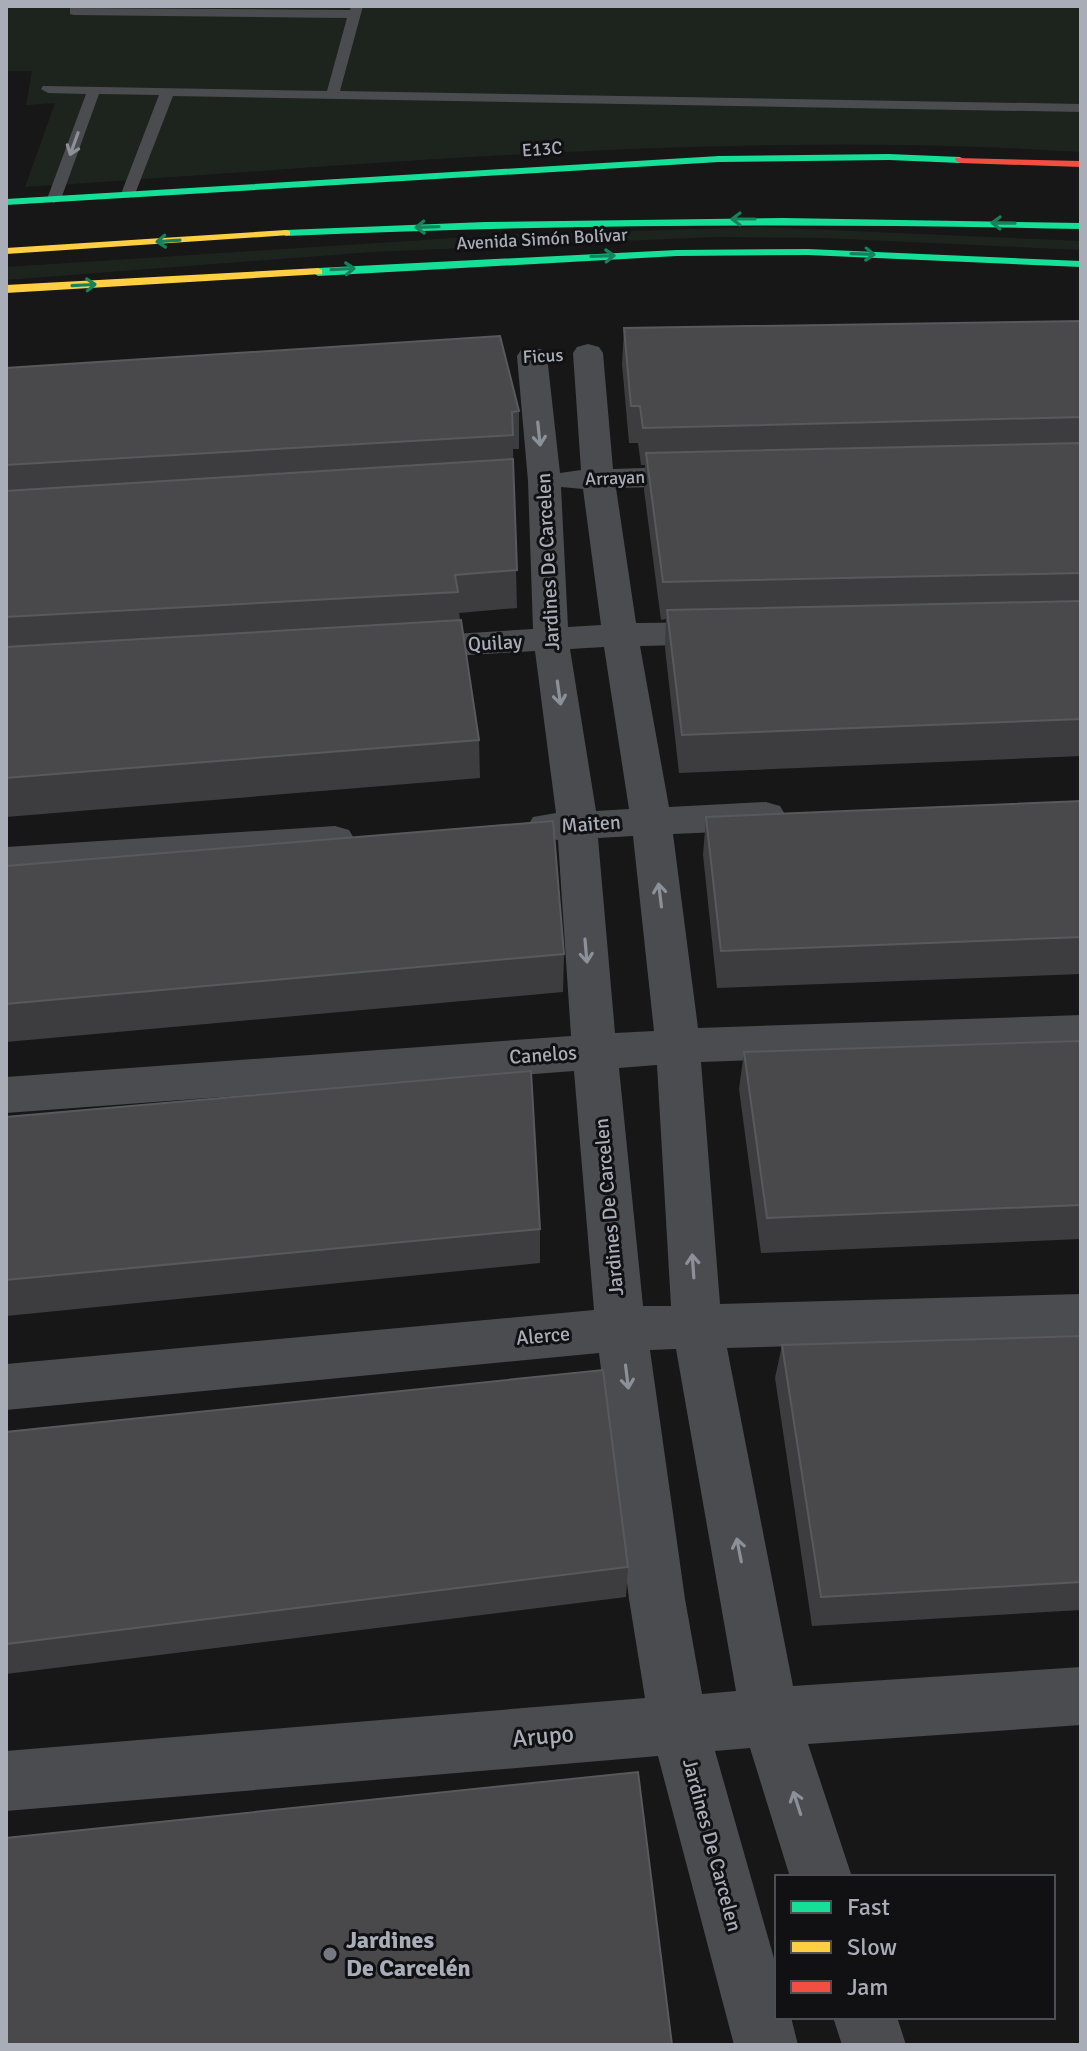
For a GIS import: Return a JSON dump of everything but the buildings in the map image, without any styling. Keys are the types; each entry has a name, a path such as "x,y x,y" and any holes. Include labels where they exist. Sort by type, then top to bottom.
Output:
{"main road":[{"name":"E13C","path":"6,202 719,159 889,157 1081,164"},
{"name":"Avenida Simón Bolívar","path":"6,251 283,233 559,222 848,219 1081,226"},
{"name":"Avenida Simón Bolívar","path":"6,289 677,253 808,252 1081,264"}],"street":[{"name":"Ficus","path":"516,357 604,353 598,479"},
{"name":"Jardines De Carcelen","path":"516,357 528,482 578,825 578,856 621,1329 657,1599 679,1725 766,2045"},
{"name":"Arrayan","path":"528,482 739,475"},
{"path":"598,479 651,820 678,1046 697,1325 770,1717 820,1875"},
{"name":"Quilay","path":"364,651 620,635 763,632"},
{"name":"Maiten","path":"514,829 651,820 810,815"},
{"path":"6,861 371,838"},
{"name":"Canelos","path":"6,1095 678,1046 1081,1032"},
{"name":"Alerce","path":"6,1387 621,1329 1081,1316"},
{"name":"Arupo","path":"6,1781 770,1717 1081,1696"},
{"path":"866,2019 874,2045"}],"lane":[{"path":"74,11 356,10 333,93"},
{"path":"48,89 1081,108"},
{"path":"54,199 94,90"},
{"path":"128,194 168,91"}],"shaded area":[{"path":"6,6 1081,6 1081,152 949,146 685,147 420,160 25,187 55,103 26,105 32,71 6,71"},
{"path":"762,227 1081,241 1081,250 823,238 715,237 372,252 6,280 6,267 500,235"}],"traffic: fast":[{"path":"6,202 719,159 889,157 960,160"},
{"path":"286,233 485,225 684,222 1081,226"},
{"path":"318,272 677,253 808,252 1081,264"}],"traffic: slow":[{"path":"6,251 286,233"},
{"path":"6,289 318,272"}],"traffic: jam":[{"path":"960,160 1081,164"}],"place":[{"name":"Jardines De Carcelén","path":"330,1954"}]}
